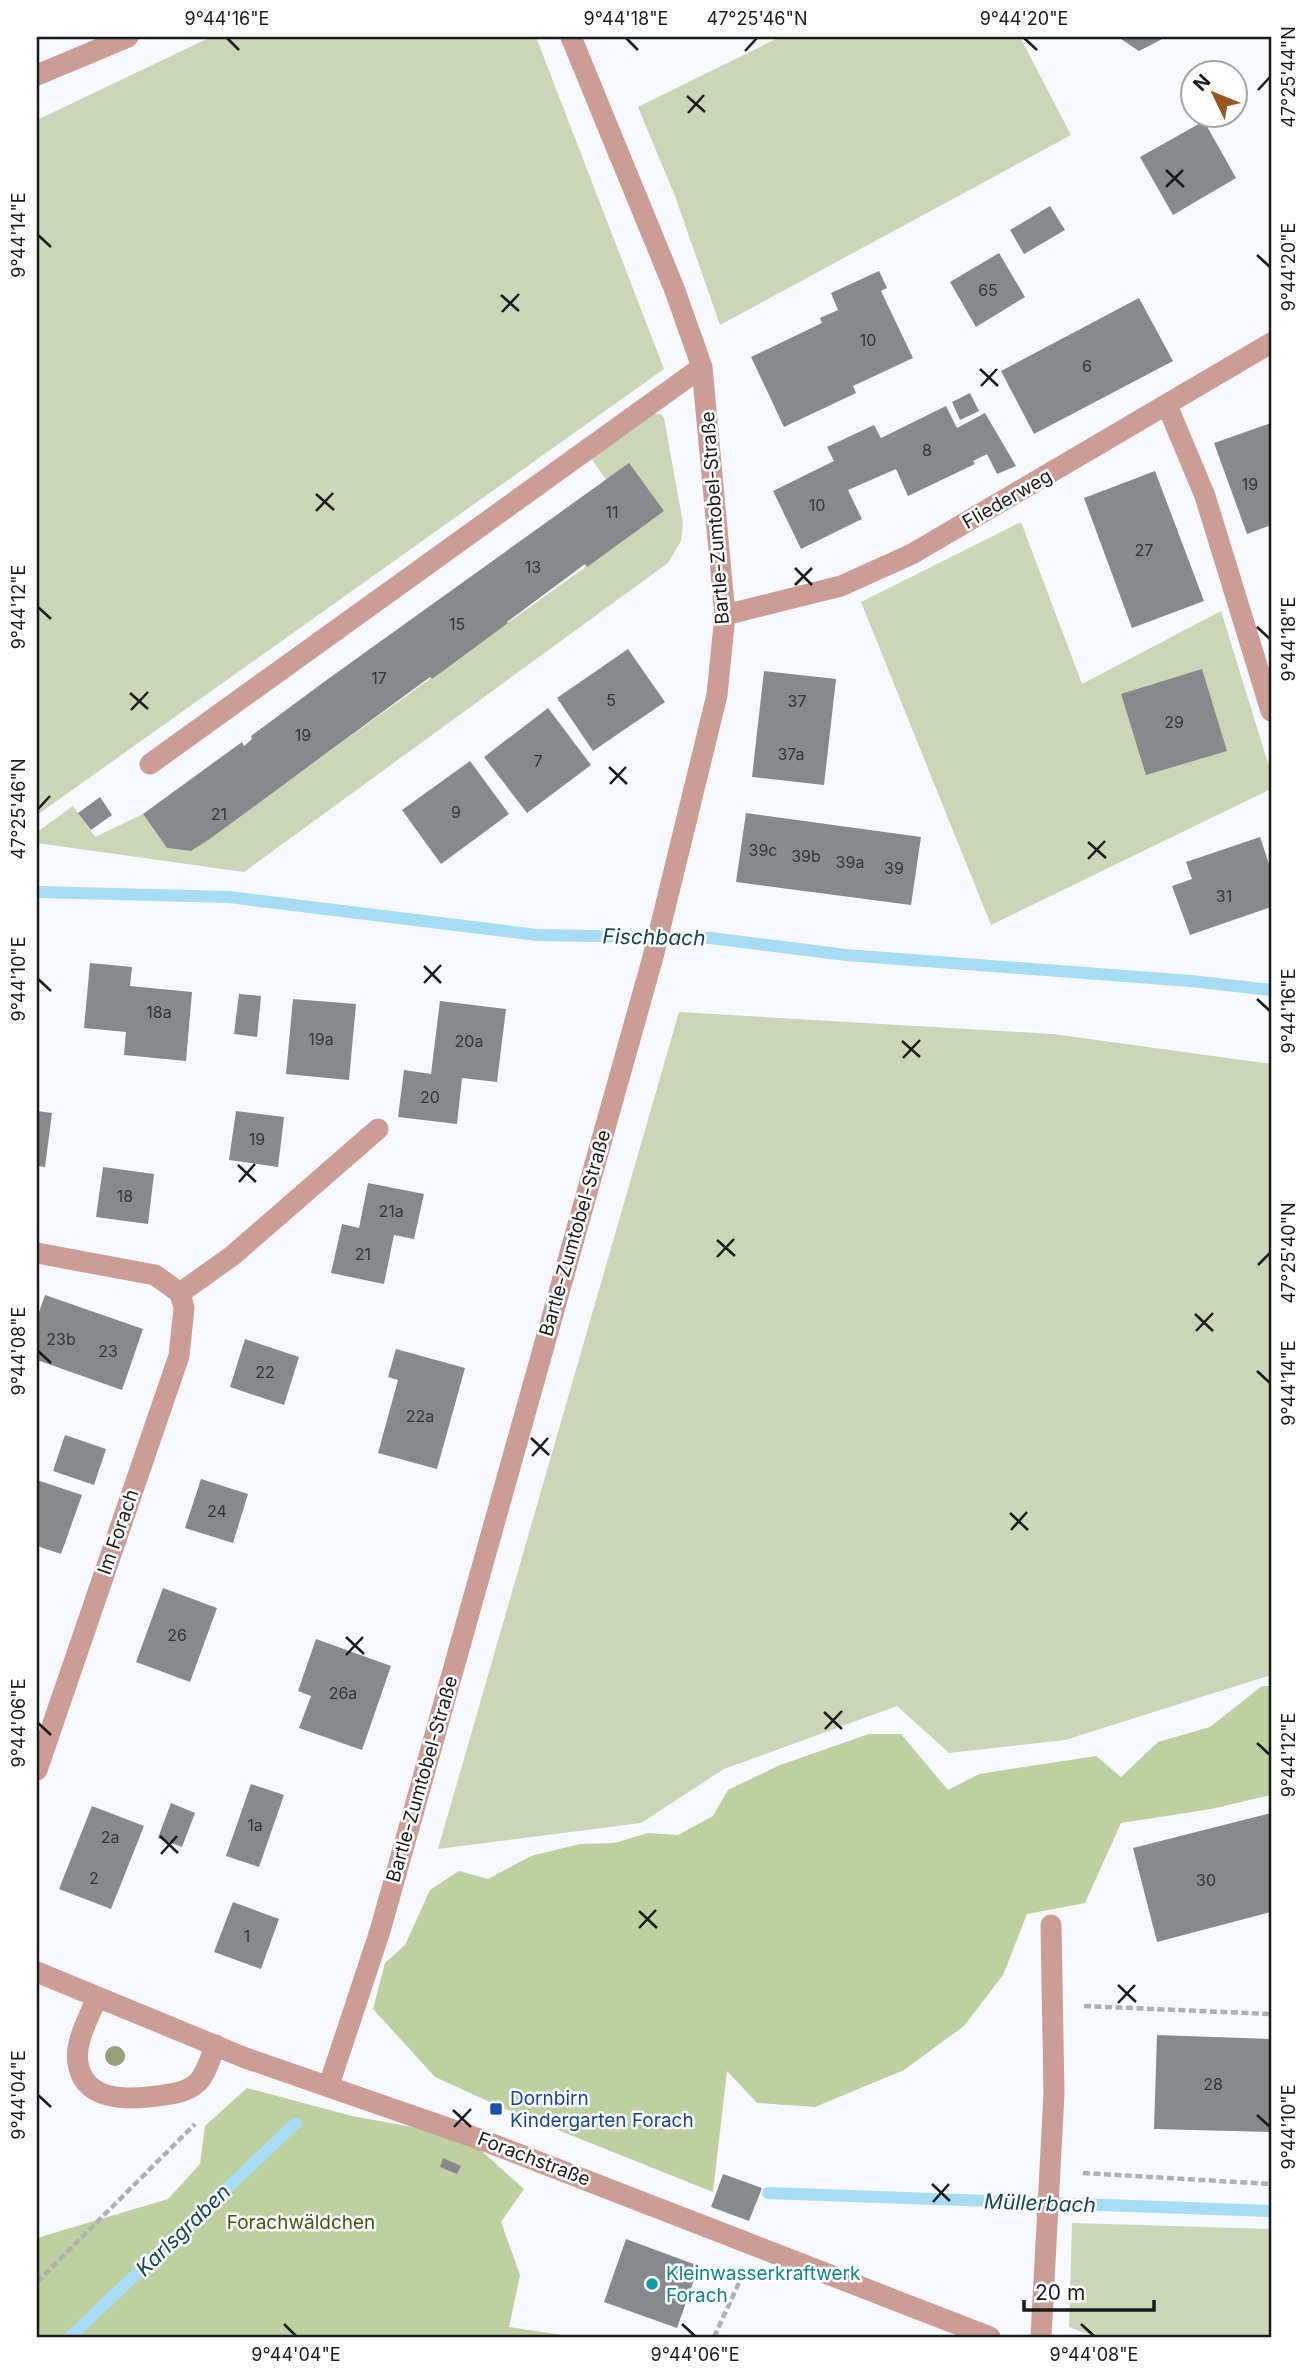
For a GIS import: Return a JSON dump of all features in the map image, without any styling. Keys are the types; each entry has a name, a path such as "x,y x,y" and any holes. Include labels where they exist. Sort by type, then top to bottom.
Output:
{"street":[{"path":"37,75 128,37"},
{"name":"Bartle-Zumtobel-Straße","path":"329,2085 380,1931 653,957 717,695 725,615 702,367 674,288 571,37"},
{"name":"Fliederweg","path":"725,615 841,586 912,554 1271,343"},
{"path":"150,764 702,367"},
{"path":"1167,405 1205,496 1271,711"},
{"path":"37,1254 155,1275 180,1293 232,1256 378,1129"},
{"name":"Im Forach","path":"37,1770 179,1356 184,1308 180,1293"},
{"path":"1041,2337 1054,2094 1051,1925"},
{"name":"Forachstraße","path":"37,1972 243,2057 482,2140 990,2337"},
{"path":"97,1997 78,2049 78,2063 82,2076 92,2089 108,2096 133,2099 185,2091 199,2081 216,2045"}],"path":[{"path":"1052,2005 1271,2014"},
{"path":"37,2281 197,2122"},
{"path":"1049,2171 1271,2184"},
{"path":"714,2337 746,2269 744,2240"}],"green space":[{"path":"211,37 536,37 664,369 37,815 37,120"},
{"path":"780,37 1020,37 1071,135 720,325 675,196 638,107"},
{"path":"653,414 661,414 664,418 683,523 681,541 668,563 244,872 37,843 37,832 73,806 95,837 143,814 167,848 191,851 663,511 606,480 591,458"},
{"path":"1021,522 1082,684 1221,611 1271,773 1271,789 991,925 861,602"},
{"path":"679,1012 1053,1034 1271,1064 1271,1675 1065,1740 949,1753 897,1706 724,1769 641,1823 438,1849"},
{"path":"1262,1686 1271,1686 1271,1795 1211,1809 1121,1823 1085,1903 1027,1914 1003,1975 964,2026 904,2070 815,2107 757,2103 727,2071 713,2192 503,2108 435,2077 373,2009 385,1963 405,1945 430,1890 459,1871 488,1879 531,1856 580,1844 614,1843 648,1833 678,1835 713,1816 728,1790 780,1765 869,1734 901,1734 948,1790 979,1774 1096,1756 1121,1777 1158,1742 1210,1727"},
{"name":"Forachwäldchen","path":"247,2088 352,2116 466,2137 524,2189 501,2222 520,2275 509,2327 576,2337 37,2337 37,2238 168,2199 200,2164 205,2126"},
{"path":"1072,2223 1271,2229 1271,2337 1096,2337 1069,2327"}],"building":[{"path":"1118,37 1166,37 1139,51"},
{"path":"1188,130 1209,130 1236,178 1173,215 1140,157"},
{"path":"1050,206 1065,230 1024,254 1010,230"},
{"path":"999,253 1025,297 976,327 950,282"},
{"path":"879,271 887,288 881,291 913,358 853,386 856,393 784,427 751,357 822,323 820,318 838,310 831,293"},
{"path":"1139,298 1173,361 1034,434 1001,371"},
{"path":"970,393 979,411 960,420 952,402"},
{"path":"946,406 957,428 985,413 1016,466 997,474 987,454 973,461 975,464 908,496 896,469 848,490 862,519 801,549 773,491 834,461 827,447 874,425 881,438"},
{"path":"1271,423 1271,525 1247,534 1214,443"},
{"path":"629,463 664,511 587,567 585,564 432,679 430,677 211,838 191,851 167,848 143,814 242,742 244,746 252,739 251,736 328,679"},
{"path":"1155,471 1204,601 1132,628 1084,498"},
{"path":"628,649 665,702 593,751 557,698"},
{"path":"1202,669 1227,751 1146,775 1121,694"},
{"path":"764,671 836,679 824,785 752,777"},
{"path":"548,708 591,765 527,813 484,757"},
{"path":"470,761 509,814 441,864 402,810"},
{"path":"100,797 112,815 91,830 78,813"},
{"path":"746,813 921,837 911,905 736,882"},
{"path":"1260,837 1271,870 1271,907 1190,935 1172,886 1192,879 1186,862"},
{"path":"90,963 132,967 130,986 192,992 186,1061 124,1055 126,1032 84,1028"},
{"path":"239,994 261,996 257,1037 234,1034"},
{"path":"293,999 356,1004 349,1080 286,1074"},
{"path":"440,1001 506,1009 497,1082 462,1078 457,1124 398,1117 404,1070 431,1074"},
{"path":"37,1111 52,1113 45,1167 37,1166"},
{"path":"236,1111 284,1117 278,1167 229,1160"},
{"path":"103,1167 154,1174 148,1224 96,1217"},
{"path":"368,1183 424,1194 414,1239 394,1235 384,1284 331,1273 342,1224 359,1228"},
{"path":"45,1295 143,1329 122,1390 37,1360 37,1318"},
{"path":"245,1339 299,1357 284,1405 230,1387"},
{"path":"396,1349 465,1368 437,1469 378,1453 398,1380 388,1377"},
{"path":"65,1435 106,1449 94,1485 53,1471"},
{"path":"201,1479 248,1494 233,1543 185,1528"},
{"path":"37,1480 82,1495 61,1554 37,1546"},
{"path":"163,1588 217,1608 190,1682 136,1662"},
{"path":"316,1639 391,1666 362,1750 299,1728 311,1696 298,1691"},
{"path":"251,1784 284,1795 259,1867 226,1856"},
{"path":"171,1803 195,1813 182,1847 158,1838"},
{"path":"92,1806 144,1826 111,1909 59,1889"},
{"path":"1271,1813 1271,1912 1157,1942 1133,1848"},
{"path":"233,1902 279,1919 261,1969 214,1952"},
{"path":"1157,2035 1271,2039 1271,2132 1154,2129"},
{"path":"443,2158 461,2166 457,2174 440,2167"},
{"path":"723,2174 762,2188 749,2221 711,2207"},
{"name":"Kleinwasserkraftwerk Forach","path":"626,2239 699,2266 677,2328 604,2302"}],"waterway":[{"name":"Fischbach","path":"37,892 229,897 537,935 711,938 846,955 1191,981 1271,990"},
{"name":"Karlsgraben","path":"70,2337 296,2123"},
{"name":"Müllerbach","path":"768,2193 1271,2211"}],"place":[{"name":"Dornbirn Kindergarten Forach","path":"496,2109"},
{"name":"Kleinwasserkraftwerk Forach","path":"652,2284"}]}
